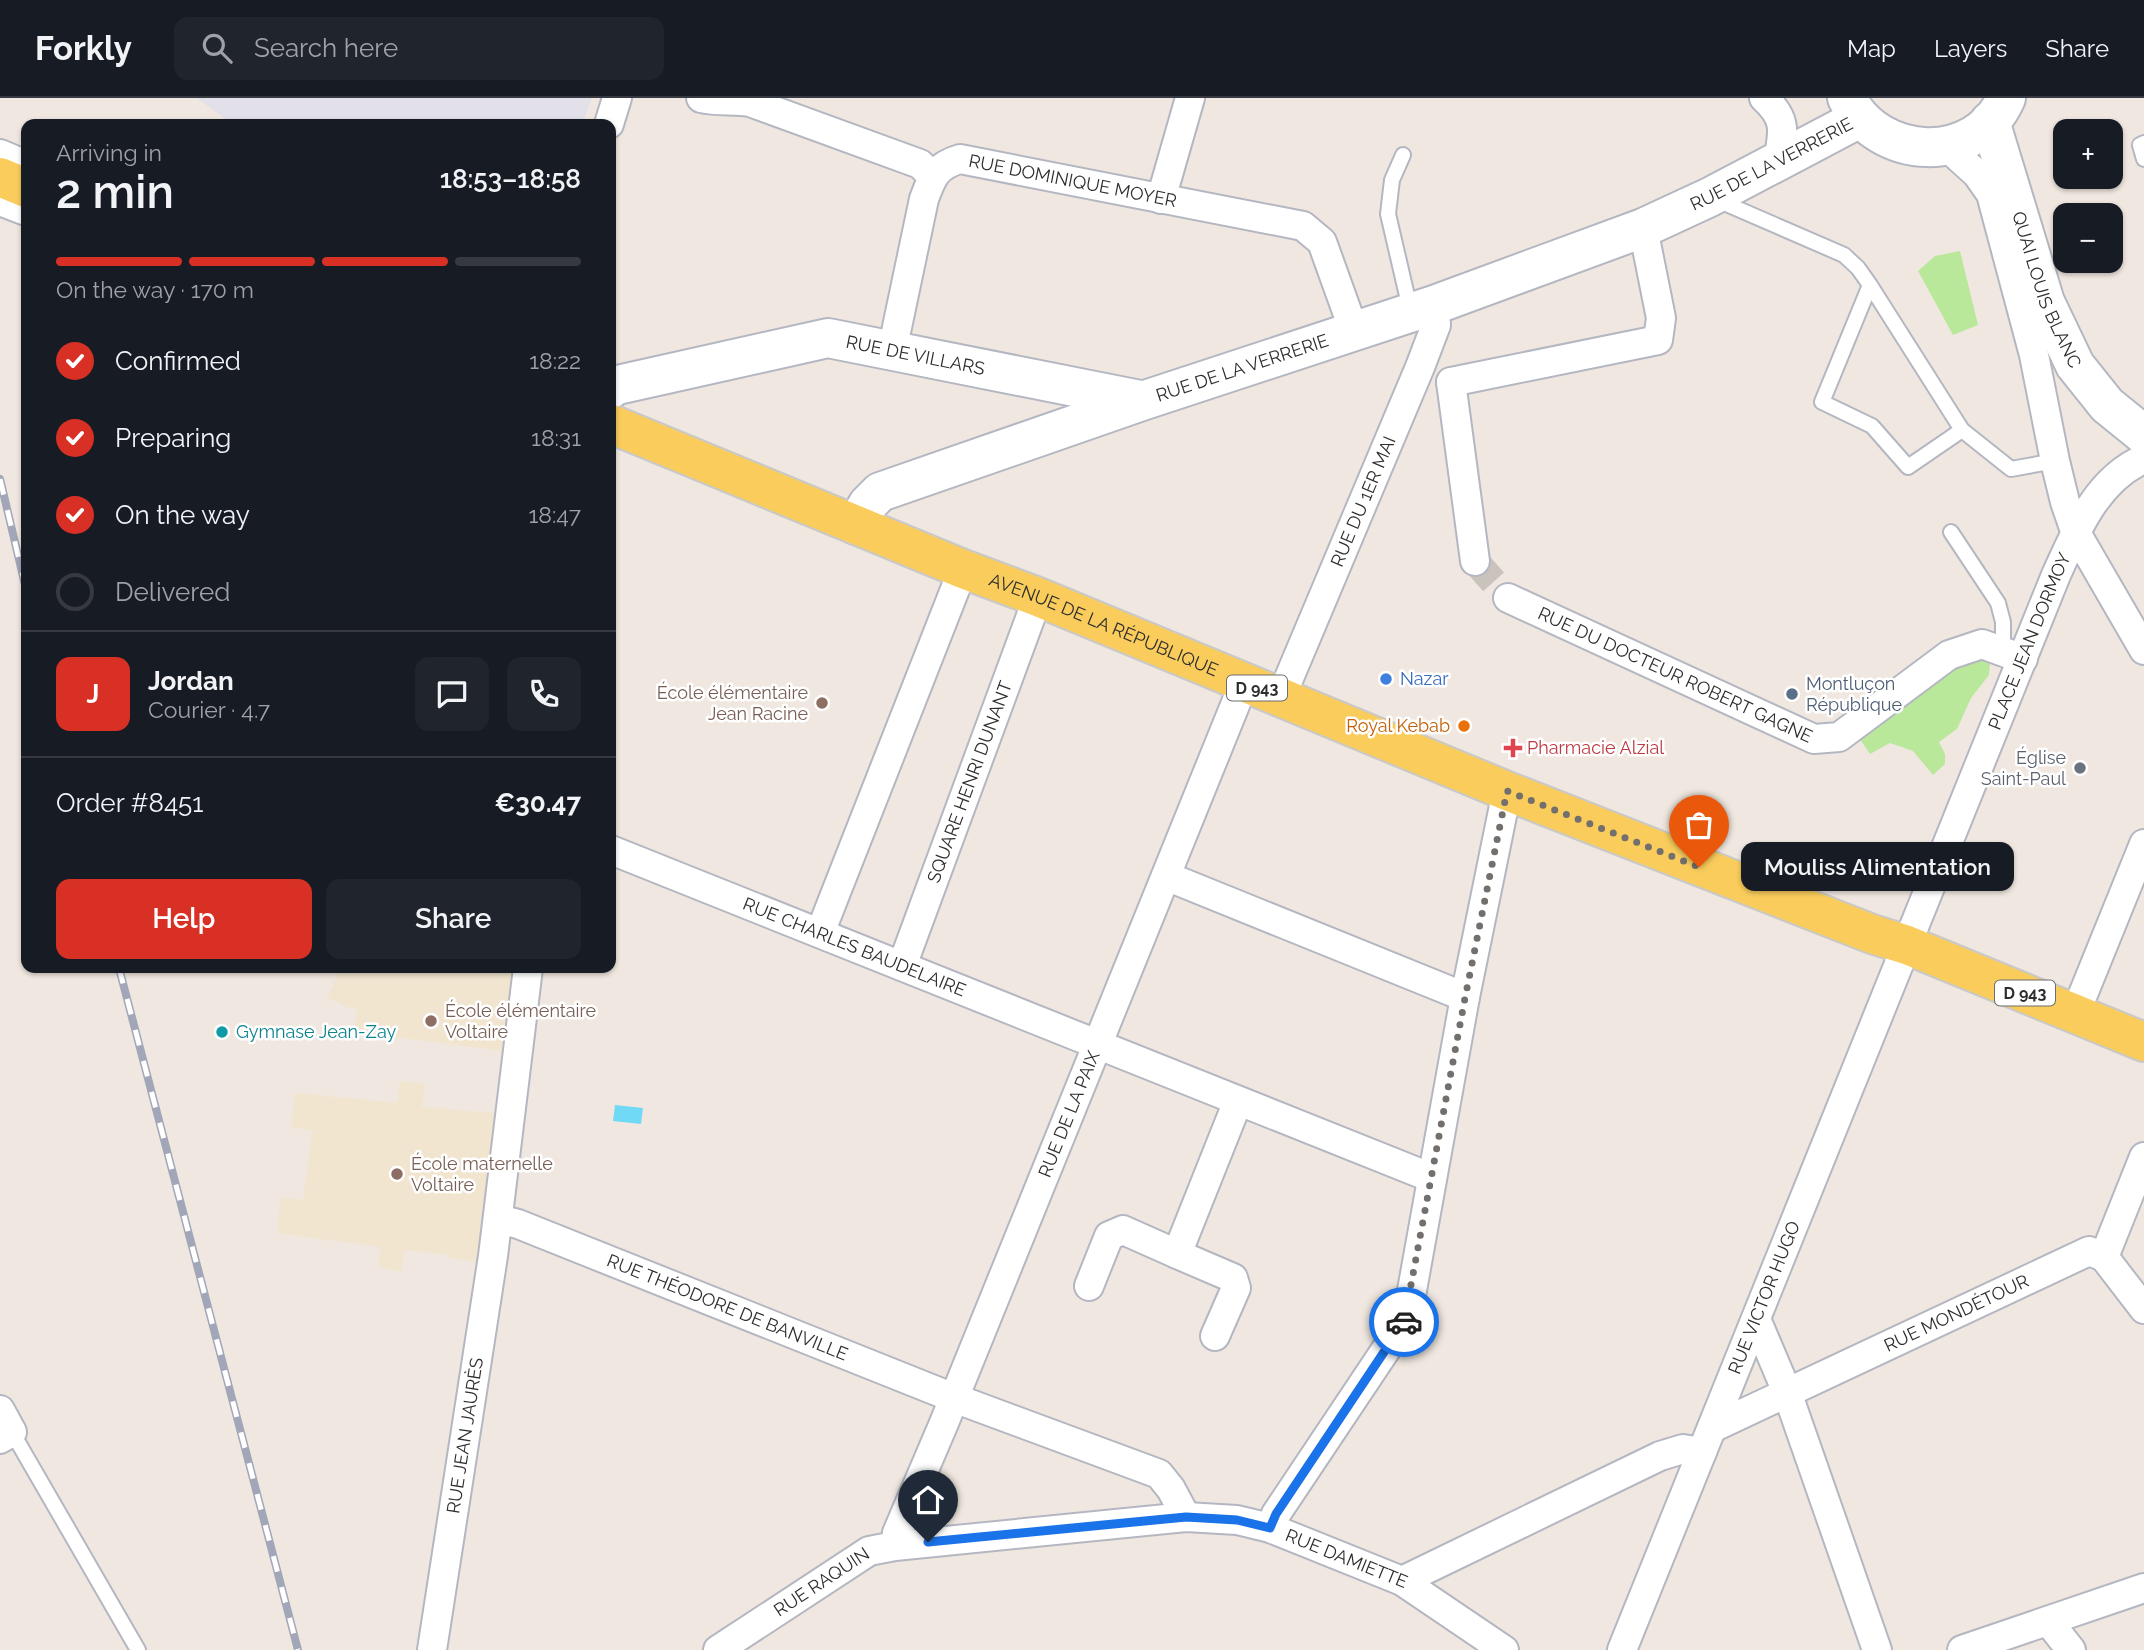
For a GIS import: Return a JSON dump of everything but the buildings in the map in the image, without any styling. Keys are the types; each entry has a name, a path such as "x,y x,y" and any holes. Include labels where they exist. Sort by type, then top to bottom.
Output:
{"main road":[{"name":"RUE DE LA VERRERIE","path":"856,525 867,504 880,492 1142,401 1423,309 1643,228 1778,161 1854,108"},
{"path":"1854,108 1878,134 1899,144 1923,148 1946,146 1970,137 1998,110"},
{"name":"QUAI LOUIS BLANC","path":"1998,110 2045,302 2076,365 2108,405 2144,435"},
{"path":"0,177 21,186"},
{"name":"RUE DE VILLARS","path":"616,385 828,338 1142,401"},
{"name":"AVENUE DE LA RÉPUBLIQUE","path":"616,426 1507,791 1872,934 1907,945 2144,1042"}],"street":[{"path":"610,119 617,98"},
{"path":"701,98 725,102 740,100 761,106 920,164 932,176 924,199 892,351"},
{"path":"1161,199 1190,98"},
{"path":"1764,98 1777,111 1783,131 1778,161"},
{"name":"QUAI LOUIS BLANC","path":"1946,146 1977,174 1991,194 2034,355 2055,461 2075,531 2144,650"},
{"path":"0,154 21,163"},
{"name":"RUE DOMINIQUE MOYER","path":"932,176 946,163 960,159 1303,226 1322,242 1354,331"},
{"path":"0,201 21,209"},
{"path":"1420,367 1451,382 1658,340 1661,318 1643,228"},
{"name":"RUE DU 1ER MAI","path":"1282,697 1436,325 1423,309"},
{"path":"1451,382 1475,561"},
{"path":"2075,531 2088,507 2128,466 2144,459"},
{"name":"PLACE JEAN DORMOY","path":"1907,945 2013,656 2075,531"},
{"path":"820,933 963,569"},
{"name":"SQUARE HENRI DUNANT","path":"902,966 1038,597"},
{"name":"RUE DU DOCTEUR ROBERT GAGNE","path":"1508,598 1814,739 1839,737 1949,655 1982,644 2013,656"},
{"name":"RUE DE LA PAIX","path":"895,1546 897,1533 1244,683"},
{"path":"1270,1528 1276,1514 1407,1318 1465,998 1507,791"},
{"path":"2075,1014 2144,844"},
{"name":"RUE CHARLES BAUDELAIRE","path":"616,852 1432,1178"},
{"path":"1166,876 1465,998"},
{"name":"RUE VICTOR HUGO","path":"1622,1650 1907,945"},
{"name":"RUE JEAN JAURÈS","path":"432,1650 499,1219 527,973"},
{"path":"1177,1254 1238,1101"},
{"path":"2144,1157 2104,1257 2144,1309"},
{"name":"RUE THÉODORE DE BANVILLE","path":"499,1219 954,1398"},
{"path":"1089,1286 1109,1236 1122,1230 1233,1278 1236,1288 1215,1336"},
{"name":"RUE MONDÉTOUR","path":"1402,1581 1660,1456 1707,1440 1787,1392 2089,1251 2104,1257"},
{"path":"1756,1319 1787,1392 1877,1650"},
{"path":"954,1398 1159,1474 1171,1489 1186,1517"},
{"name":"RUE DAMIETTE","path":"1186,1517 1237,1520 1270,1528 1402,1581 1504,1650"},
{"name":"RUE RAQUIN","path":"718,1650 869,1551 895,1546 1186,1517"},
{"path":"1962,1650 2144,1588"},
{"path":"2048,1621 2071,1650"}],"lane":[{"path":"2144,143 2140,145 2144,159"},
{"path":"1403,155 1392,180 1388,214 1423,309"},
{"path":"1710,197 1844,255 1870,285 1962,430 2011,469 2055,461"},
{"path":"1870,285 1822,402 1872,426 1908,467 1962,430"},
{"path":"1951,532 1998,603 2013,656"},
{"path":"4,1427 138,1650"}],"shaded area":[{"path":"197,98 592,98 584,119 225,119"},
{"name":"École élémentaire Voltaire","path":"339,973 512,973 502,1051 354,1032 357,1009 327,998"},
{"name":"École maternelle Voltaire","path":"400,1081 425,1084 422,1107 495,1113 477,1262 449,1258 449,1255 405,1250 401,1272 378,1266 380,1247 277,1233 281,1197 303,1200 312,1131 291,1127 295,1093 397,1103"}],"green space":[{"path":"1960,251 1978,325 1953,335 1918,271 1935,256"},
{"path":"1979,654 1990,663 1989,675 1971,698 1957,729 1939,742 1945,754 1945,764 1933,775 1913,751 1890,743 1870,754 1859,738 1969,655"}],"water":[{"path":"615,1105 643,1108 641,1124 613,1121"}],"tunnel":[{"path":"1475,561 1508,598"}],"railway":[{"path":"0,479 21,568"},
{"path":"120,973 298,1650"}],"way so far":[{"path":"1404,1322 1407,1318 1465,998 1507,791 1699,867"}],"place":[{"name":"Nazar","path":"1386,679"},
{"name":"Montluçon République","path":"1792,694"},
{"name":"École élémentaire Jean Racine","path":"822,703"},
{"name":"Royal Kebab","path":"1464,726"},
{"name":"Pharmacie Alzial","path":"1513,748"},
{"name":"Église Saint-Paul","path":"2080,768"},
{"name":"Mouliss Alimentation","path":"1699,867"},
{"name":"École élémentaire Voltaire","path":"431,1021"},
{"name":"Gymnase Jean-Zay","path":"222,1032"},
{"name":"École maternelle Voltaire","path":"397,1174"}],"route":[{"path":"928,1542 1186,1517 1237,1520 1270,1528 1276,1514 1404,1322"}]}
